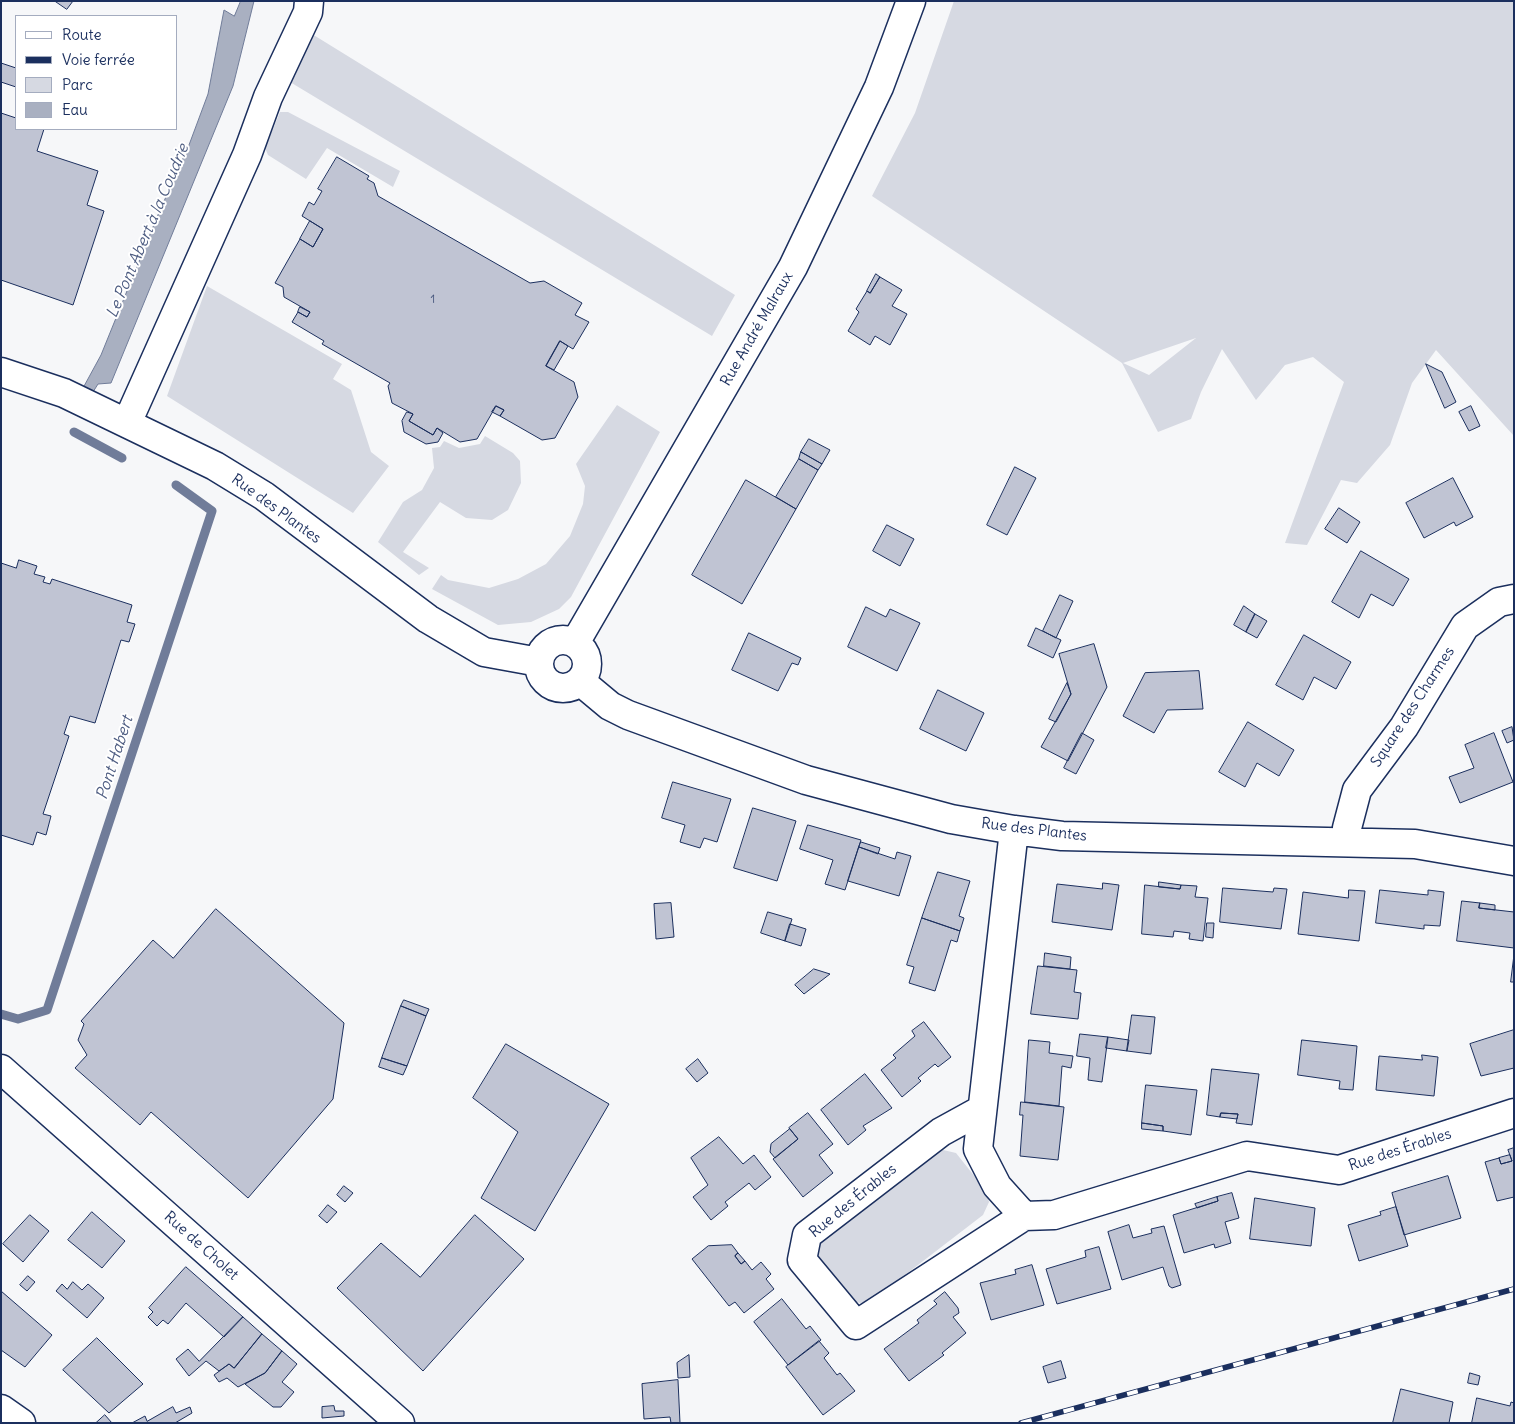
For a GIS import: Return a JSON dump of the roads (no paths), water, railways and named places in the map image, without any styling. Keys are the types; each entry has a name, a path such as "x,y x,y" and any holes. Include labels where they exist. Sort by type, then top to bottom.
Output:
{"street":[{"path":"127,423 247,155 268,97 308,12 309,1"},
{"name":"Rue André Malraux","path":"575,643 793,267 879,87 908,8"},
{"name":"Rue des Plantes","path":"1,372 64,393 215,466 264,496 422,615 484,652 539,662"},
{"name":"Square des Charmes","path":"1347,842 1347,828 1358,790 1404,727 1465,626 1499,602 1514,599"},
{"path":"559,640 575,643 582,648 587,662 587,669 580,681 572,686 562,688 553,686 545,680 540,672 539,662 545,647 559,640"},
{"name":"Rue des Plantes","path":"580,681 610,706 628,715 806,780 951,819 1062,836 1415,844 1514,861"},
{"path":"1014,830 978,1149 997,1186 1024,1216"},
{"name":"Rue de Cholet","path":"1,1069 400,1423"},
{"name":"Rue des Érables","path":"981,1110 941,1132 807,1235 802,1260 856,1325 1024,1216 1054,1215 1247,1156 1339,1170 1514,1113"},
{"path":"1,1409 21,1423"}],"water":[{"path":"241,1 254,1 233,86 111,383 98,384 93,392 83,388 101,355 157,217 189,145 208,94 224,10 234,16"}],"waterway":[{"name":"Pont Habert","path":"74,432 122,458"},
{"name":"Pont Habert","path":"1,1014 18,1019 47,1010 212,511 176,485"}],"railway":[{"path":"1021,1423 1514,1289"}],"water label":[{"name":"Le Pont Abert à la Coudrie","path":"148,231"}]}
